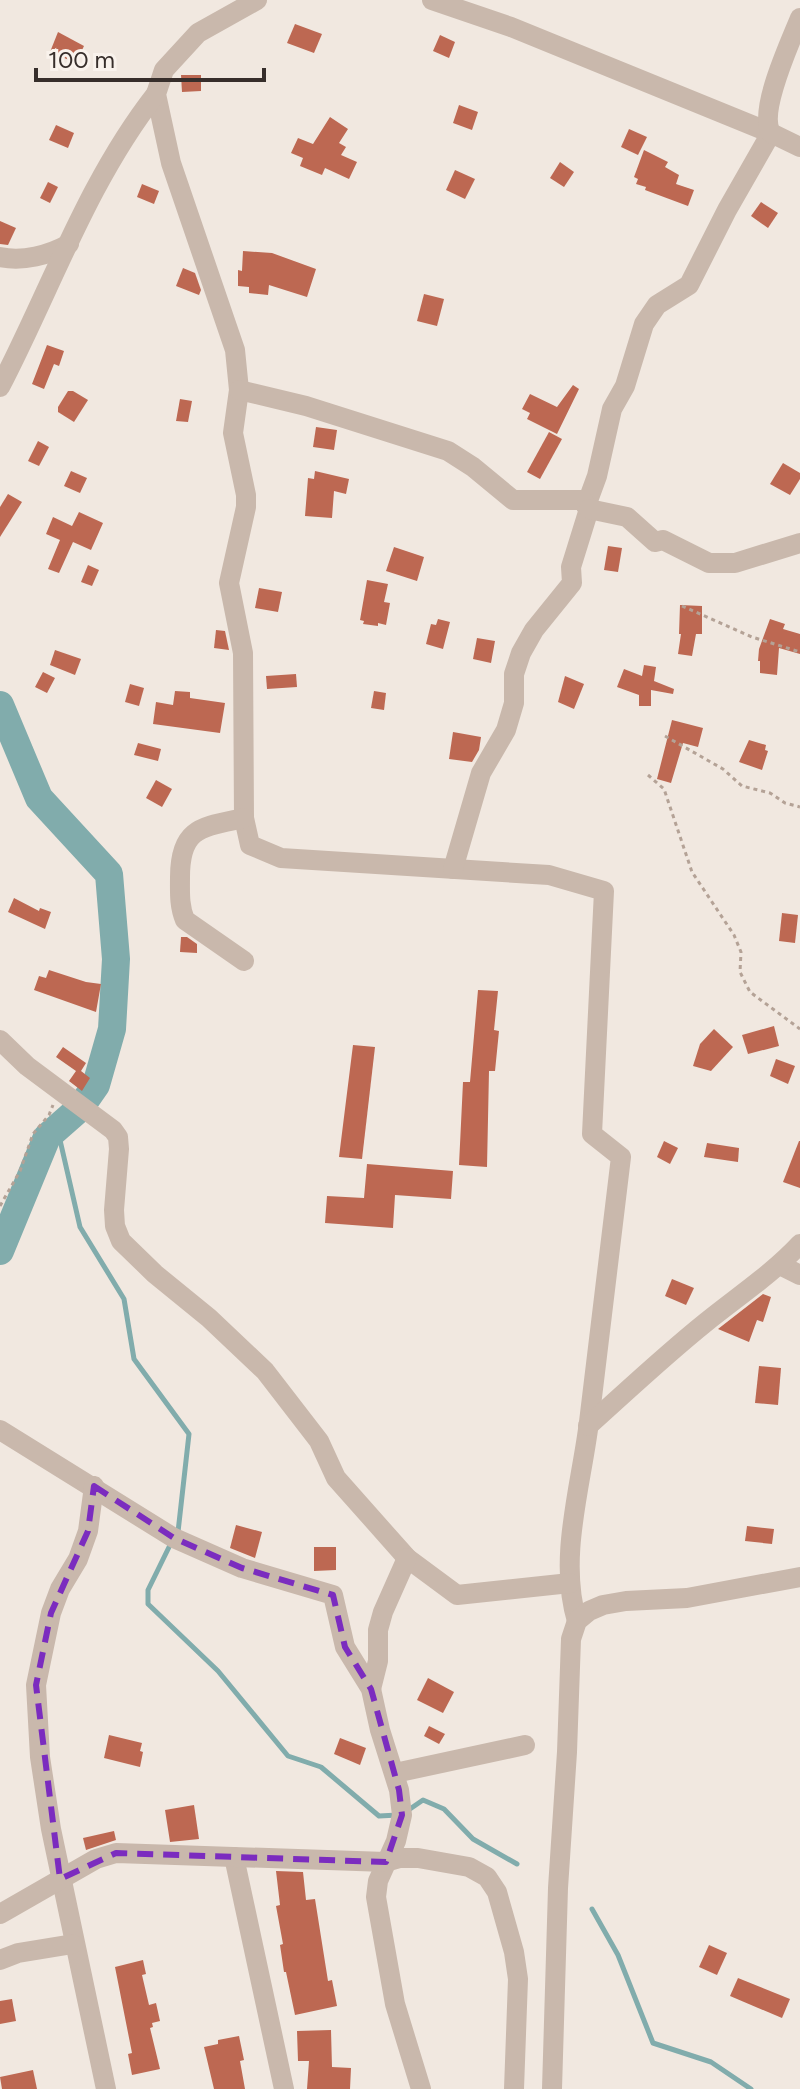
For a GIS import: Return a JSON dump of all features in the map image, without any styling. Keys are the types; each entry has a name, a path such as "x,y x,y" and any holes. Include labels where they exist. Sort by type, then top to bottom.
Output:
{"street":[{"path":"0,387 108,164 156,94 164,70 198,33 257,0"},
{"path":"432,0 472,6 800,147"},
{"path":"453,869 481,773 506,730 514,703 514,674 521,653 534,630 572,583 571,567 612,409 625,386 644,324 657,305 689,285 771,133 767,118 782,64 800,18"},
{"path":"156,94 171,163 235,350 239,390 233,433 246,507 229,583 243,653 244,818 250,845 281,858 549,875 604,891 592,1134 621,1157 588,1426 576,1498 569,1594 577,1621"},
{"path":"0,257 41,255 69,244"},
{"path":"239,390 306,406 448,451 513,500 582,500 588,507 627,517 655,542 663,540 709,563 735,563 800,543"},
{"path":"244,818 207,826 192,833 181,850 180,892 185,920 244,961"},
{"path":"0,1040 27,1066 113,1130 118,1137 119,1149 115,1226 121,1241 265,1371 319,1441 336,1478 407,1558 457,1595 570,1583"},
{"path":"588,1426 653,1366 780,1265 800,1244"},
{"path":"780,1265 800,1275"},
{"path":"0,1430 174,1538 242,1568 333,1595 345,1647 371,1689 380,1730 395,1773 402,1815 376,1897 395,2004 421,2089"},
{"path":"94,1486 88,1531 78,1559 60,1589 51,1613 36,1685 40,1757 60,1879 106,2089"},
{"path":"371,1689 378,1661 378,1630 407,1558"},
{"path":"552,2089 558,1888 571,1639 577,1621 603,1605 687,1598 800,1577"},
{"path":"395,1773 525,1745"},
{"path":"0,1914 96,1859 116,1853 386,1862 418,1858 469,1867 487,1877 497,1892 507,1920 518,1979 514,2089"},
{"path":"234,1857 284,2089"},
{"path":"0,1960 18,1953 73,1944"}],"path":[{"path":"682,606 752,637 800,652"},
{"path":"665,736 723,769 742,786 770,793 785,803 800,807"},
{"path":"648,775 664,789 692,872 734,935 741,952 740,972 750,992 800,1029"},
{"path":"0,1206 20,1171 33,1134 49,1115 60,1091"}],"highlighted area":[{"path":"94,1486 174,1538 242,1568 333,1595 345,1647 371,1689 399,1790 402,1815 386,1862 116,1853 60,1879 36,1685 51,1613 88,1531"}],"building":[{"path":"295,24 322,34 314,53 287,43"},
{"path":"58,32 84,46 76,63 50,52"},
{"path":"440,35 455,42 449,58 433,51"},
{"path":"181,75 201,75 201,91 182,92"},
{"path":"459,105 478,112 472,130 453,123"},
{"path":"330,117 348,129 339,143 346,147 341,155 357,162 349,179 325,168 322,175 300,166 303,158 291,153 298,138 313,144"},
{"path":"56,125 74,133 68,148 49,140"},
{"path":"629,129 647,137 638,155 621,147"},
{"path":"644,150 668,162 665,167 679,175 676,184 694,190 688,206 636,184 638,179 634,177"},
{"path":"560,162 574,172 564,187 550,178"},
{"path":"455,170 475,179 465,199 446,190"},
{"path":"48,182 58,187 50,203 40,198"},
{"path":"142,184 159,191 154,204 137,197"},
{"path":"761,202 778,213 768,228 751,216"},
{"path":"0,221 16,228 8,245 0,244"},
{"path":"243,251 272,253 316,269 307,297 269,285 268,295 249,293 249,287 238,286"},
{"path":"183,268 195,273 201,290 199,295 176,286"},
{"path":"424,294 444,299 437,326 417,321"},
{"path":"47,345 64,351 59,366 54,364 44,389 32,384"},
{"path":"573,385 579,389 557,434 527,419 530,413 522,409 530,394 557,407"},
{"path":"68,391 88,400 74,422 58,412"},
{"path":"180,399 192,401 188,422 176,421"},
{"path":"316,427 337,430 334,450 313,447"},
{"path":"549,432 562,439 540,479 527,472"},
{"path":"38,441 49,447 39,466 28,461"},
{"path":"783,463 800,473 800,479 790,495 770,484"},
{"path":"71,471 87,478 80,493 64,486"},
{"path":"315,471 349,479 346,494 334,491 332,518 305,516 308,478 314,479"},
{"path":"8,494 22,502 0,537 0,507"},
{"path":"79,512 103,523 91,550 73,542 59,573 48,569 60,540 46,534 53,517 72,526"},
{"path":"608,546 622,548 618,572 604,570"},
{"path":"394,547 424,557 417,581 386,571"},
{"path":"88,565 99,570 92,586 81,582"},
{"path":"367,580 388,584 384,602 390,603 386,625 363,624 364,621 360,620"},
{"path":"259,588 282,592 278,612 255,608"},
{"path":"680,605 702,606 702,634 696,634 692,656 678,654"},
{"path":"438,619 450,622 443,649 426,644 431,624 436,625"},
{"path":"770,619 785,624 783,629 800,634 800,654 779,648 777,675 760,673 758,661"},
{"path":"216,630 225,631 229,650 214,648"},
{"path":"477,638 495,641 491,663 473,659"},
{"path":"55,650 81,659 75,675 50,665"},
{"path":"644,665 656,667 654,681 674,689 673,694 651,690 651,706 639,706 639,695 617,687 624,669 642,676"},
{"path":"43,672 55,678 47,693 35,687"},
{"path":"296,674 297,687 267,689 266,676"},
{"path":"565,676 584,684 574,709 558,702"},
{"path":"130,684 144,688 139,706 125,702"},
{"path":"175,691 190,692 190,698 225,703 220,733 153,724 156,702 173,705"},
{"path":"374,691 386,693 384,710 371,708"},
{"path":"672,720 703,728 698,747 683,743 671,783 657,779"},
{"path":"453,732 481,737 479,750 472,762 449,759"},
{"path":"749,740 766,745 765,750 768,751 762,770 739,762"},
{"path":"138,743 161,749 158,761 134,755"},
{"path":"156,780 172,789 162,807 146,798"},
{"path":"14,898 39,911 40,908 51,912 45,929 8,912"},
{"path":"782,913 798,915 795,943 779,941"},
{"path":"181,937 187,937 197,944 197,953 180,952"},
{"path":"49,970 101,984 96,1012 34,990 39,976 46,978"},
{"path":"478,990 498,991 494,1030 499,1031 495,1071 489,1071 487,1167 459,1165 463,1082 470,1082"},
{"path":"774,1026 779,1046 748,1054 742,1035"},
{"path":"714,1029 733,1047 711,1071 693,1066 700,1044"},
{"path":"353,1045 375,1047 362,1159 339,1157"},
{"path":"63,1047 86,1063 81,1071 90,1078 82,1091 69,1081 76,1071 56,1057"},
{"path":"776,1059 795,1066 788,1084 770,1076"},
{"path":"664,1141 678,1148 670,1164 657,1157"},
{"path":"800,1141 800,1188 783,1182"},
{"path":"707,1143 739,1148 738,1162 704,1157"},
{"path":"367,1164 453,1171 451,1199 395,1195 393,1228 325,1223 327,1196 364,1198"},
{"path":"672,1279 694,1288 686,1305 665,1296"},
{"path":"763,1294 771,1297 763,1322 757,1320 749,1342 718,1329"},
{"path":"759,1366 781,1368 778,1405 755,1403"},
{"path":"236,1525 262,1532 255,1558 230,1548"},
{"path":"747,1526 774,1529 772,1544 745,1541"},
{"path":"314,1547 336,1547 336,1570 314,1571"},
{"path":"428,1678 454,1692 443,1713 417,1700"},
{"path":"429,1726 445,1734 439,1744 424,1736"},
{"path":"109,1735 142,1743 140,1767 104,1758"},
{"path":"340,1738 366,1748 360,1765 334,1754"},
{"path":"194,1805 199,1839 170,1842 165,1810"},
{"path":"114,1831 116,1840 86,1850 83,1838"},
{"path":"276,1871 303,1872 306,1900 315,1899 328,1981 332,1980 337,2006 295,2015 280,1945 283,1944 276,1906 280,1905"},
{"path":"709,1945 727,1953 717,1975 699,1967"},
{"path":"143,1960 146,1974 142,1975 149,2005 156,2003 160,2021 152,2023 153,2027 150,2028 160,2069 132,2075 128,2054 132,2053 115,1967"},
{"path":"738,1978 790,1999 782,2018 730,1996"},
{"path":"12,1999 16,2021 0,2024 0,2001"},
{"path":"331,2030 332,2067 351,2068 350,2089 307,2089 309,2061 298,2061 297,2031"},
{"path":"239,2036 245,2089 214,2089 204,2047 218,2044 218,2040"},
{"path":"33,2070 37,2089 2,2089 0,2077"}],"waterway":[{"path":"0,705 39,798 109,874 116,959 112,1029 96,1085 80,1108 47,1137 0,1251"},
{"path":"57,1127 80,1227 124,1299 134,1359 189,1434 178,1532"},
{"path":"172,1541 148,1590 148,1604 218,1671 288,1756 321,1767 379,1816 398,1815"},
{"path":"407,1811 423,1800 444,1809 473,1839 517,1864"},
{"path":"592,1909 618,1955 653,2043 711,2062 751,2089"}]}
